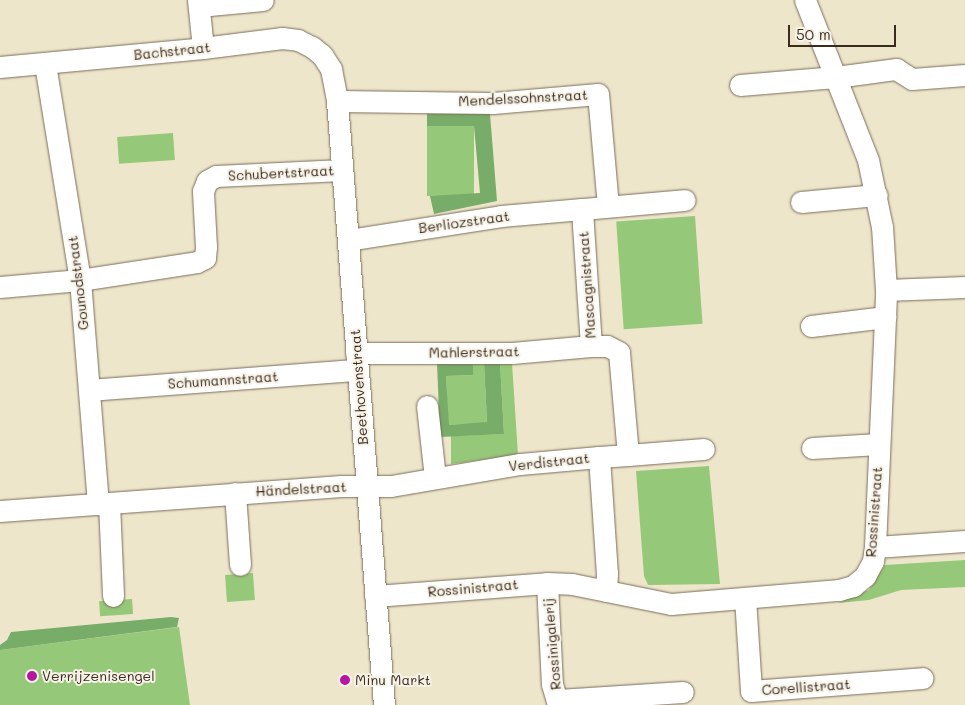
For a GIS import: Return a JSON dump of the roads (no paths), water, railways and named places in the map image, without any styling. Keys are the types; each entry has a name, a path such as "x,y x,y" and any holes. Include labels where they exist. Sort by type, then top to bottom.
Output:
{"street":[{"path":"203,48 199,3 263,0"},
{"name":"Rossinistraat","path":"375,596 547,583 572,584 671,604 839,590 853,586 865,576 872,561 875,547 886,290 882,227 877,195 863,144 806,0"},
{"name":"Bachstraat","path":"0,67 203,48 282,38 312,47 322,55 331,69"},
{"name":"Gounodstraat","path":"45,64 80,280 89,390 103,503"},
{"name":"Beethovenstraat","path":"331,69 337,101 384,705"},
{"path":"740,85 836,77 896,69 912,79 965,75"},
{"name":"Mendelssohnstraat","path":"337,101 493,103 598,94 608,206"},
{"name":"Schubertstraat","path":"0,287 80,280 197,262 205,258 203,191 206,181 216,176 342,170"},
{"path":"801,202 877,195"},
{"path":"582,209 685,200"},
{"name":"Berliozstraat","path":"348,240 501,216 582,209"},
{"name":"Mascagnistraat","path":"582,209 591,346 607,346 619,352 628,455"},
{"path":"886,290 965,288"},
{"path":"811,326 885,317"},
{"name":"Mahlerstraat","path":"356,362 512,353 591,346"},
{"name":"Schumannstraat","path":"89,390 356,362"},
{"path":"427,406 435,477"},
{"path":"812,448 878,444"},
{"path":"599,457 704,449"},
{"name":"Verdistraat","path":"366,486 391,486 520,464 599,457 607,573 606,591"},
{"name":"Händelstraat","path":"0,511 235,493 366,486"},
{"name":"Händelstraat","path":"235,493 240,565"},
{"path":"103,503 113,596"},
{"path":"875,547 965,542"},
{"name":"Rossinigalerij","path":"547,583 552,684 558,703"},
{"name":"Corellistraat","path":"744,598 751,691 923,678"},
{"path":"558,703 670,697"}],"place":[{"name":"Verrijzenisengel","path":"32,676"},
{"name":"Minu Markt","path":"345,680"}]}
